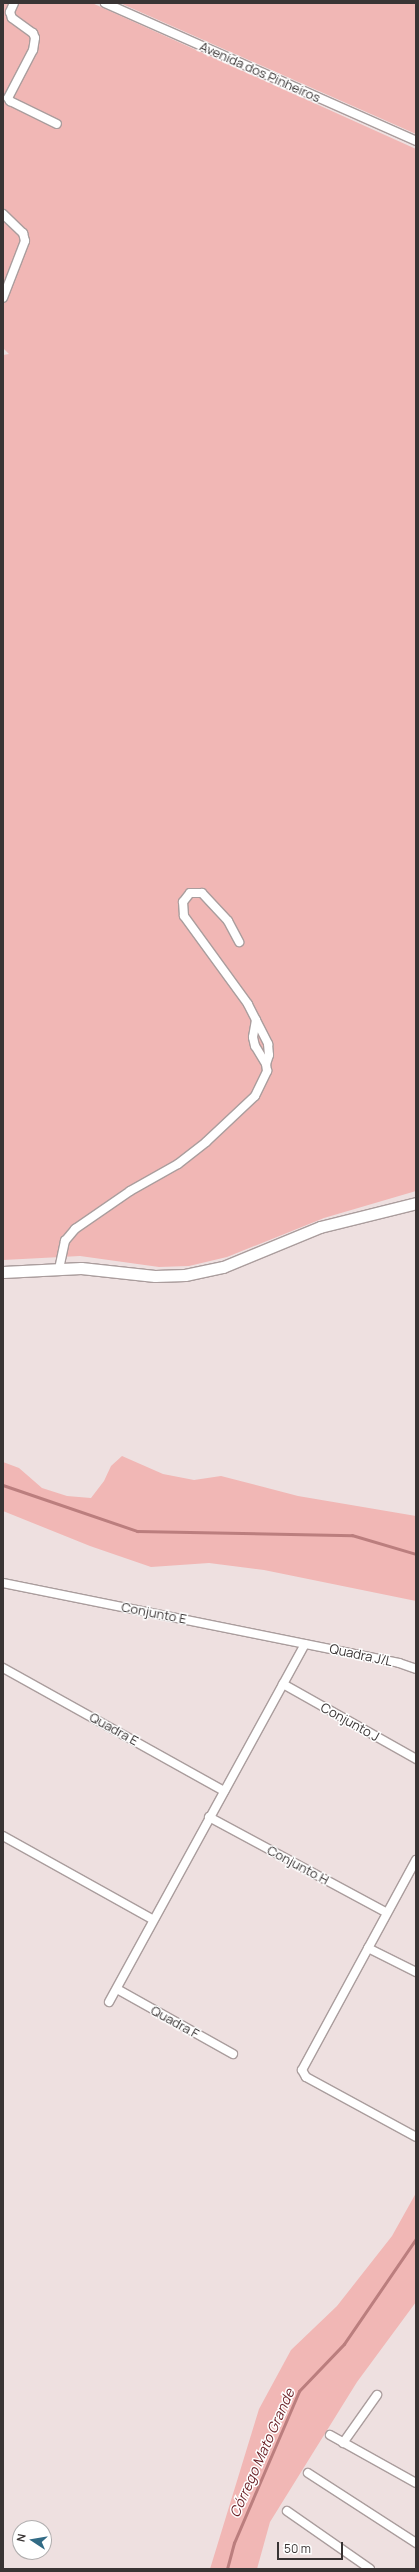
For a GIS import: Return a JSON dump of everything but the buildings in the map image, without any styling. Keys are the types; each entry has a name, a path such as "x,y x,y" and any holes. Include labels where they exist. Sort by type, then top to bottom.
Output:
{"street":[{"path":"14,3 10,12 12,18 32,33 36,38 33,50 8,98 10,101 57,124"},
{"name":"Avenida dos Pinheiros","path":"105,3 416,141"},
{"path":"3,214 23,233 25,241 3,298"},
{"path":"239,942 228,921 202,894 190,893 183,902 184,916 248,1004 268,1044 269,1055 266,1064"},
{"path":"59,1269 65,1241 75,1229 130,1191 178,1164 206,1142 255,1096 267,1071 266,1064 255,1046 253,1037 256,1020"},
{"path":"3,1272 59,1269 120,1271 155,1276 185,1275 223,1267 320,1227 416,1203"},
{"name":"Conjunto E","path":"3,1583 305,1644"},
{"path":"109,2002 152,1919 305,1644"},
{"name":"Quadra J/L","path":"305,1644 399,1663 416,1669"},
{"name":"Quadra E","path":"3,1668 224,1791"},
{"name":"Conjunto J","path":"283,1684 416,1759"},
{"name":"Conjunto H","path":"209,1817 387,1913"},
{"path":"4,1838 152,1919"},
{"path":"416,1860 302,2070 306,2077 416,2137"},
{"path":"368,1948 416,1972"},
{"name":"Quadra F","path":"117,1989 233,2054"},
{"path":"343,2443 377,2394"},
{"path":"330,2435 416,2483"},
{"path":"308,2473 416,2543"},
{"path":"286,2511 370,2569"}],"shaded area":[{"path":"3,3 92,3 416,149 416,1191 324,1218 227,1257 189,1266 159,1267 80,1256 3,1260 3,355 9,354 3,348"},
{"path":"120,3 416,3 416,134"},
{"path":"122,1456 163,1474 194,1480 221,1476 298,1496 416,1516 416,1601 264,1570 209,1563 151,1567 90,1546 3,1511 3,1462 19,1468 42,1488 67,1496 91,1498 104,1481 111,1466"},
{"path":"416,2193 416,2302 357,2382 270,2522 257,2569 210,2569 259,2409 291,2350 337,2306 392,2236"}],"waterway":[{"path":"3,1485 137,1531 352,1535 416,1554"},
{"name":"Córrego Mato Grande","path":"227,2569 234,2543 299,2391 344,2344 416,2239"}]}
